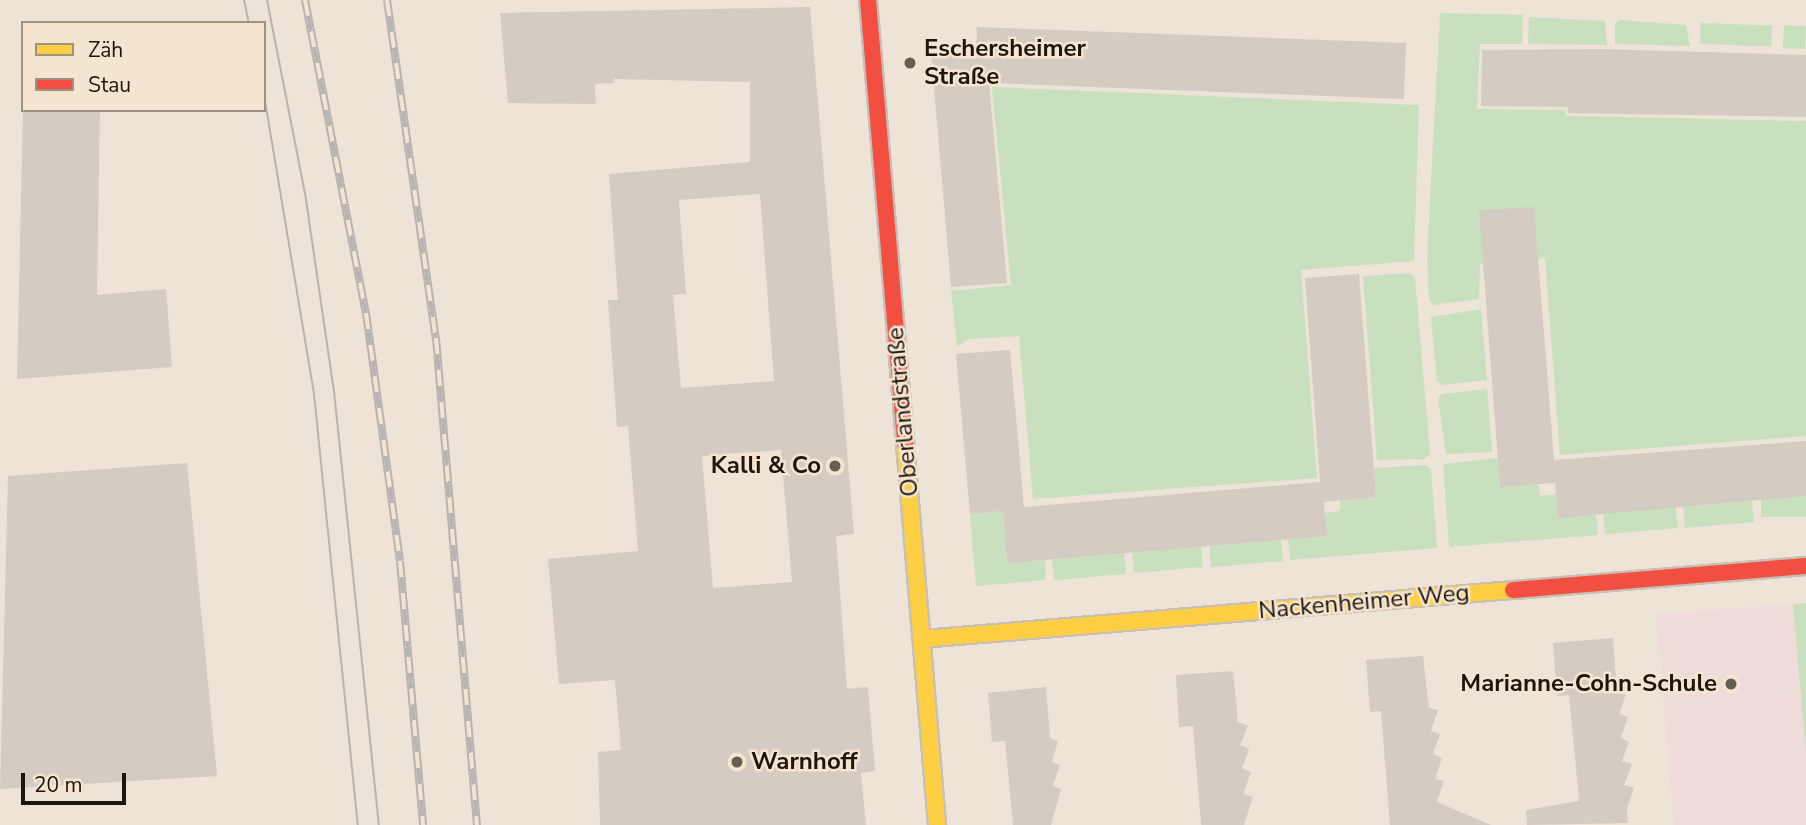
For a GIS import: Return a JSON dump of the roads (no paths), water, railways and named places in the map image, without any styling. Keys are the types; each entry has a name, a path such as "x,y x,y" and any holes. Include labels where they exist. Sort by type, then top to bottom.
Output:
{"street":[{"name":"Oberlandstraße","path":"868,0 937,825"},
{"name":"Nackenheimer Weg","path":"922,639 1806,566"}],"tram line":[{"path":"244,0 249,21"},
{"path":"267,0 305,193 334,391 379,825"},
{"path":"266,107 314,394 358,825"}],"railway":[{"path":"305,0 366,313 400,561 423,825"},
{"path":"387,0 436,338 477,825"}],"place":[{"name":"Eschersheimer Straße","path":"910,63"},
{"name":"Kalli & Co","path":"835,466"},
{"name":"Marianne-Cohn-Schule","path":"1731,684"},
{"name":"Warnhoff","path":"737,762"}]}
